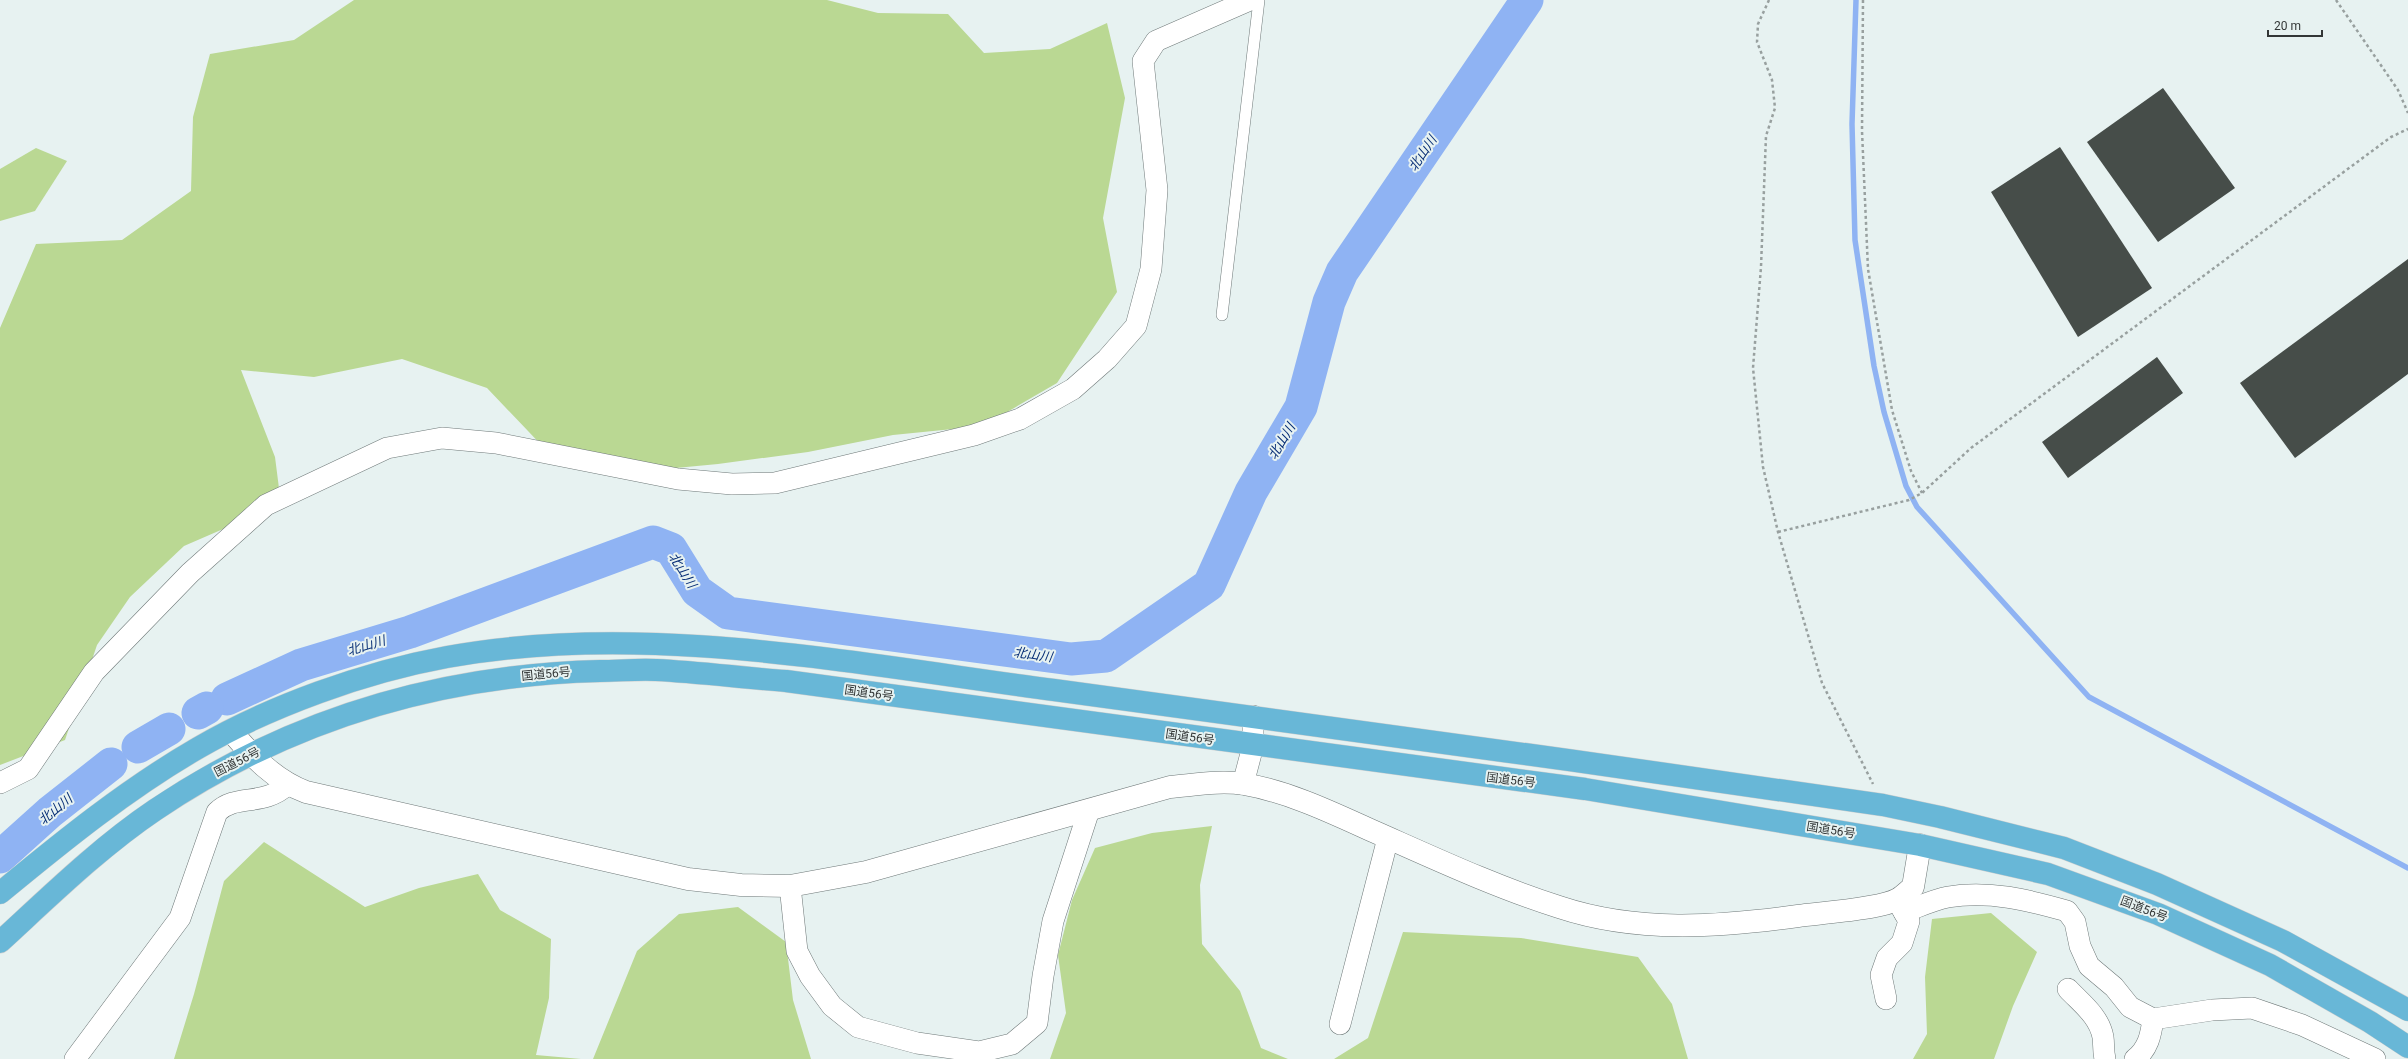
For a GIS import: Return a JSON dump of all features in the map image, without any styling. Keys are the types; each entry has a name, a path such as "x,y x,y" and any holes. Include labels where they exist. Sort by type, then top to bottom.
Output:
{"highway":[{"path":"0,893 65,840 137,787 199,747 231,730 315,694 375,675 446,657 543,645 636,644 794,656 1253,716 1883,805 1940,817 2064,848 2157,884 2283,941 2408,1010"},
{"name":"国道56号","path":"0,942 83,867 154,810 213,774 251,755 325,722 389,701 454,685 554,672 655,670 786,681 1253,746 1585,790 1920,844 1958,855 2048,874 2158,914 2270,965 2370,1022 2408,1047"}],"street":[{"path":"0,783 28,769 94,672 190,572 266,505 387,448 442,438 496,443 678,480 732,484 775,483 974,435 1020,419 1073,388 1107,359 1136,326 1151,269 1157,190 1143,61 1156,42 1250,0"},
{"path":"1243,784 1253,746 1253,716"},
{"path":"231,730 251,755 287,785 306,792 688,879 740,885 790,886 866,872 1170,787 1218,783 1243,784 1289,796 1456,868 1560,908 1603,919 1642,925 1685,927 1770,920 1876,905 1900,906 1947,898 1979,895 2026,899 2067,911 2075,922 2080,946 2089,966 2114,987 2130,1007 2153,1019 2212,1010 2252,1008 2302,1025 2375,1059"},
{"path":"75,1059 180,918 217,812 228,804 269,797 287,785"},
{"path":"790,886 797,951 810,976 832,1006 858,1027 914,1051 980,1052 1012,1044 1037,1023 1043,976 1053,921 1089,810"},
{"path":"1340,1024 1388,838"},
{"path":"1900,906 1912,887 1920,844"},
{"path":"1886,999 1881,974 1887,958 1902,943 1909,921 1900,906"},
{"path":"2068,989 2096,1018 2104,1039 2102,1047 2105,1059"},
{"path":"2135,1059 2142,1054 2151,1036 2153,1019"}],"lane":[{"path":"1222,314 1259,0"}],"path":[{"path":"1769,0 1758,24 1757,42 1772,80 1775,108 1766,136 1760,267 1753,368 1762,467 1778,532 1822,683 1883,805"},
{"path":"1863,0 1862,131 1868,269 1892,410 1911,470 1922,493"},
{"path":"2336,0 2398,90 2408,113"},
{"path":"1778,532 1909,500 1922,493 1971,448 2391,137 2408,129"}],"green space":[{"path":"354,0 827,0 878,13 948,14 984,53 1050,49 1107,23 1125,98 1103,218 1117,292 1057,383 983,426 893,435 808,452 718,464 644,471 548,452 487,388 402,359 314,377 241,370 275,457 281,504 184,546 130,597 97,645 65,740 0,765 0,328 36,244 122,240 191,191 193,117 210,54 294,40"},
{"path":"36,148 67,161 35,211 0,221 0,169"},
{"path":"1212,826 1200,885 1202,944 1240,991 1261,1048 1288,1059 1050,1059 1066,1013 1058,955 1072,900 1095,848 1152,833"},
{"path":"264,842 365,907 419,888 478,874 500,910 551,939 549,998 536,1055 581,1059 174,1059 194,994 224,881"},
{"path":"738,907 786,942 793,1000 811,1059 593,1059 637,951 679,914"},
{"path":"1991,913 2037,952 2013,1006 1994,1059 1913,1059 1927,1034 1925,977 1932,919"},
{"path":"1403,932 1521,938 1638,957 1672,1004 1688,1059 1334,1059 1368,1038"}],"building":[{"path":"2163,88 2235,188 2158,242 2087,142"},
{"path":"2060,147 2152,288 2078,337 1991,192"},
{"path":"2408,259 2408,374 2295,458 2240,383"},
{"path":"2157,357 2183,393 2068,478 2042,442"}],"waterway":[{"name":"北山川","path":"227,699 301,665 410,632 653,542 671,549 697,591 728,613 1071,659 1106,656 1209,585 1251,492 1301,407 1329,302 1342,272 1527,0"},
{"path":"1856,0 1852,124 1855,240 1874,366 1884,412 1906,486 1917,507 2089,697 2408,868"},
{"name":"北山川","path":"198,713 207,708"},
{"name":"北山川","path":"138,747 169,729"},
{"name":"北山川","path":"0,857 50,812 111,764"}]}
